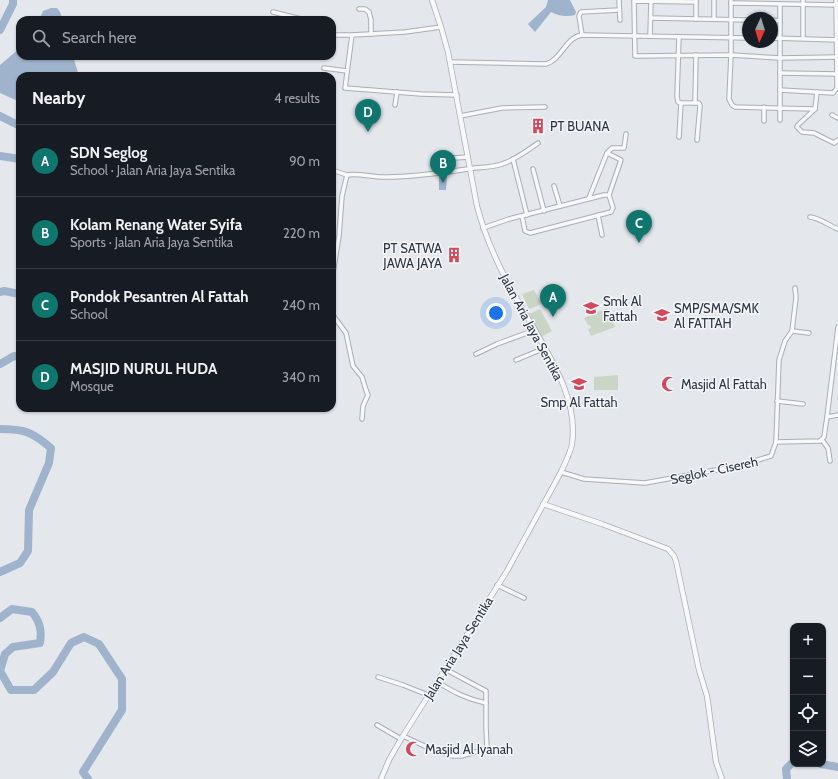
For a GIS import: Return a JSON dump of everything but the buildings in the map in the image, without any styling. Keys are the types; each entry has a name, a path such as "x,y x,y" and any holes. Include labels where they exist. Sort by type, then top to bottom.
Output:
{"street":[{"name":"Jalan Aria Jaya Sentika","path":"381,779 389,760 402,737 507,571 561,472 569,455 572,443 571,416 564,388 557,371 498,264 483,228 477,206 450,62 432,0"},
{"path":"619,0 620,20"},
{"path":"696,19 696,1 634,0 635,56 731,55 780,58 838,57"},
{"path":"650,36 651,0"},
{"path":"714,0 714,19"},
{"path":"819,0 819,5"},
{"path":"780,90 833,93 836,90 838,57 836,0"},
{"path":"815,108 735,107 732,105 729,99 731,2 780,4 803,2 819,5 836,5"},
{"path":"803,2 803,38"},
{"path":"780,4 780,120"},
{"path":"359,9 369,12 371,20 371,34"},
{"path":"582,36 579,16 581,12 619,10"},
{"path":"273,12 289,16"},
{"path":"651,18 742,20"},
{"path":"336,35 405,32 441,27"},
{"path":"352,35 346,88 457,95"},
{"path":"450,62 546,64 550,63 572,39 577,36 742,38"},
{"path":"679,37 677,96 678,102 681,103 679,137"},
{"path":"778,39 803,38 837,40"},
{"path":"695,103 696,55"},
{"path":"324,68 347,71"},
{"path":"780,73 838,74"},
{"path":"395,105 397,92"},
{"path":"817,92 815,108 798,125 798,128 802,132 812,132 834,143 838,140"},
{"path":"681,103 699,103 697,140"},
{"path":"460,116 502,108 545,107"},
{"path":"764,107 764,121"},
{"path":"832,115 838,118"},
{"path":"589,198 607,153 612,148 625,148 626,134"},
{"path":"336,172 347,176 386,177 492,167 527,152 538,143"},
{"path":"522,216 525,231 530,233 611,212 612,210 609,195 621,160 607,153"},
{"path":"441,159 468,157"},
{"path":"513,159 527,215"},
{"path":"533,169 544,211"},
{"path":"336,255 342,196 347,176"},
{"path":"554,186 560,206"},
{"path":"483,228 589,198 609,195"},
{"path":"598,215 602,235"},
{"path":"810,217 820,219 827,225 838,229"},
{"path":"795,288 796,298 792,331 785,342 778,360 776,442 822,440"},
{"path":"336,319 346,333 353,366 362,377 368,395 363,406 362,420"},
{"path":"476,354 497,344 535,330"},
{"path":"830,461 828,448 822,440 827,417 838,330"},
{"path":"792,331 809,333"},
{"path":"516,360 545,348"},
{"path":"832,381 838,382"},
{"path":"777,401 803,404"},
{"path":"827,417 838,415"},
{"name":"Seglok - Cisereh","path":"561,472 572,477 584,479 645,483 654,482 738,466 766,458 773,453 776,442"},
{"path":"543,504 668,549 674,556 683,589 699,670 707,696 716,762 722,779"},
{"path":"497,585 524,598"},
{"path":"377,725 431,749 452,756 461,756 487,748 485,690 444,669"},
{"path":"378,677 399,683 428,695"},
{"path":"437,682 461,696 486,703"}],"green space":[{"path":"534,290 542,304 529,309 522,294"},
{"path":"607,308 611,317 609,317 610,320 612,320 615,327 591,336 588,329 591,328 590,325 588,325 584,318"},
{"path":"540,309 552,331 541,337 529,314"},
{"path":"618,375 618,390 594,390 594,377"}],"water":[{"path":"548,0 570,0 576,12 575,15 563,16 551,12 535,32 528,24 546,7"},
{"path":"51,8 57,8 62,16 41,16 43,11"},
{"path":"16,51 16,60 74,60 78,72 16,72 16,100 0,93 0,65"},
{"path":"439,175 447,176 446,190 439,190"}],"waterway":[{"path":"0,30 13,4 13,0"},
{"path":"0,116 16,124"},
{"path":"0,156 16,158"},
{"path":"0,292 4,291 16,293"},
{"path":"0,364 16,356"},
{"path":"0,429 28,432 39,438 51,448 49,463 29,510 28,551 20,563 0,572"},
{"path":"0,618 12,609 32,612 39,623 41,634 40,643 13,647 5,654 0,671 11,690 34,690 53,672 71,643 84,637 99,644 122,679 122,710 83,772 88,779"},
{"path":"787,779 786,769 790,765"},
{"path":"826,765 838,767"}],"place":[{"name":"PT BUANA","path":"538,126"},
{"name":"MASJID NURUL HUDA","path":"368,132"},
{"name":"Kolam Renang Water Syifa","path":"443,183"},
{"name":"Pondok Pesantren Al Fattah","path":"639,243"},
{"name":"PT SATWA JAWA JAYA","path":"454,255"},
{"name":"Smk Al Fattah","path":"591,308"},
{"name":"SMP/SMA/SMK Al FATTAH","path":"662,315"},
{"name":"SDN Seglog","path":"553,317"},
{"name":"Smp Al Fattah","path":"579,384"},
{"name":"Masjid Al Fattah","path":"669,384"},
{"name":"Masjid Al Iyanah","path":"413,749"}]}
